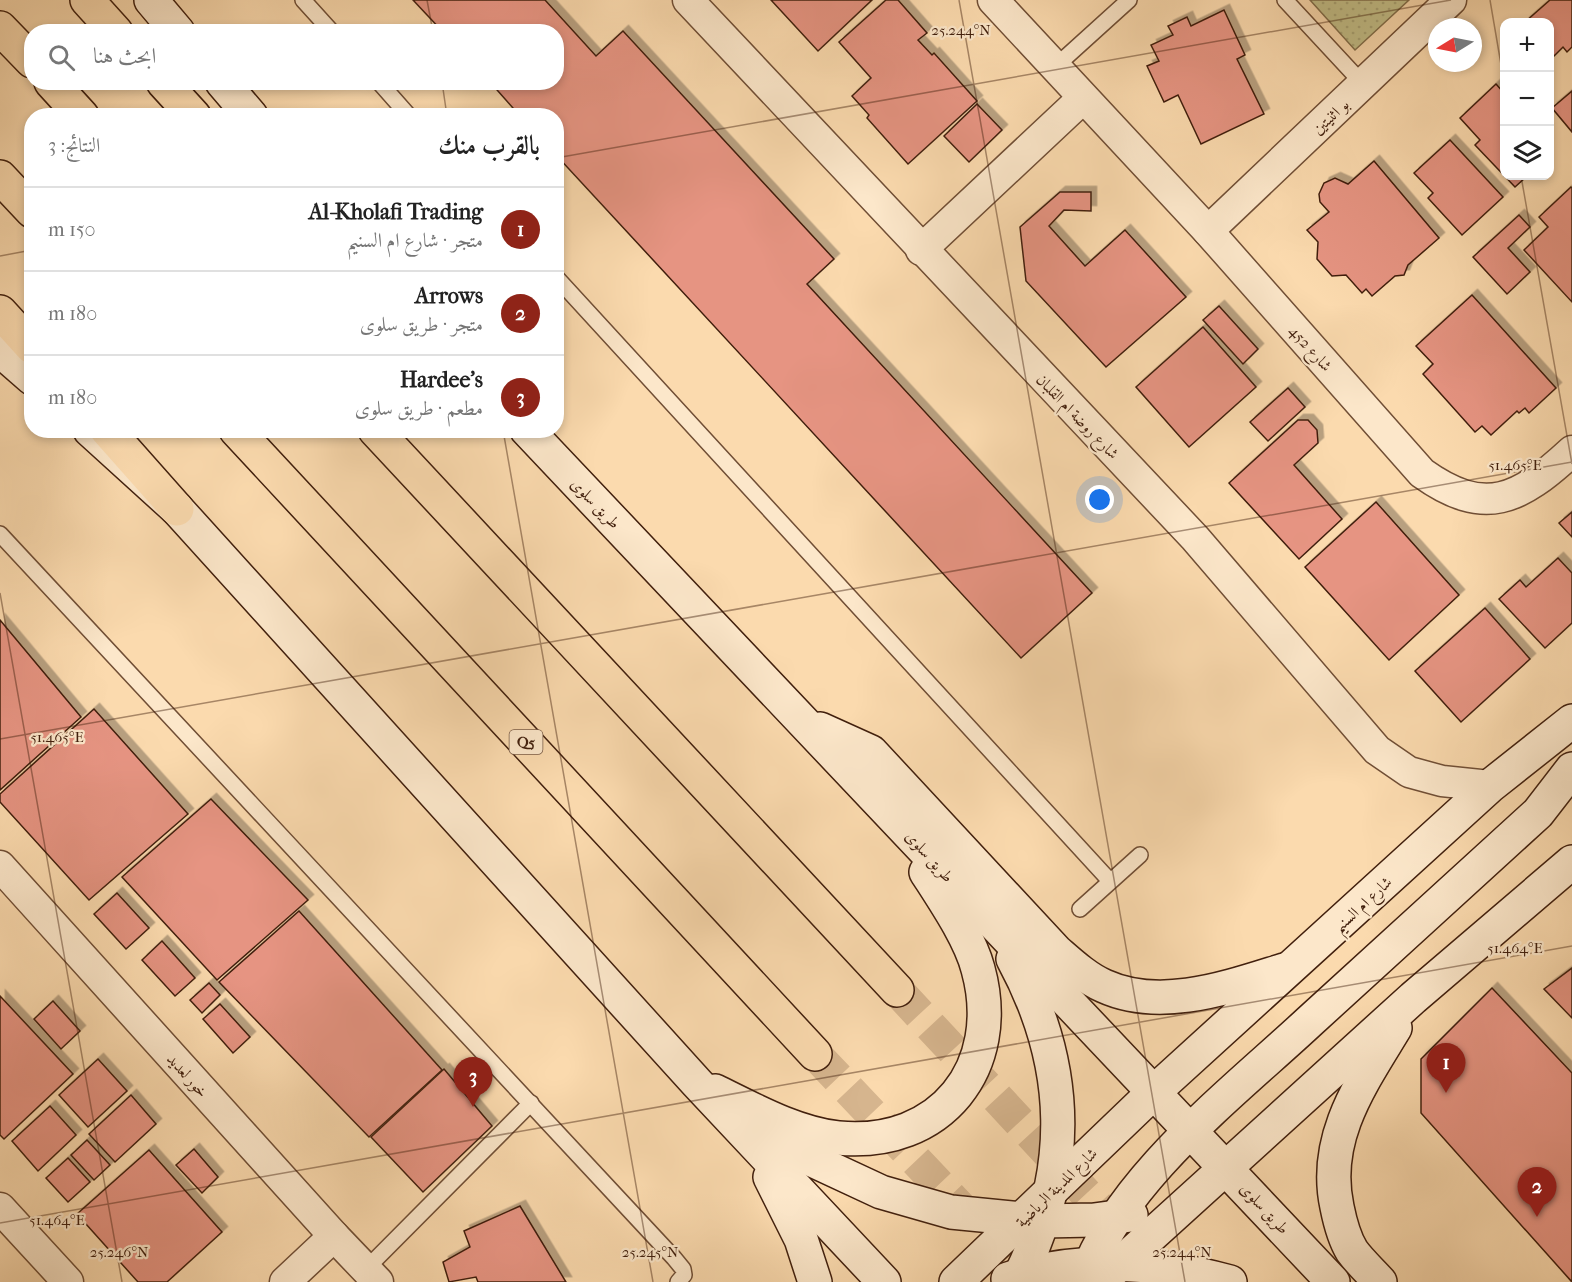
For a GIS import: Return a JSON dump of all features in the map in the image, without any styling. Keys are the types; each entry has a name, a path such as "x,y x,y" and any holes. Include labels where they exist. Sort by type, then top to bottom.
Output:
{"highway":[{"path":"87,0 109,24"},
{"path":"0,28 24,53"},
{"path":"58,90 75,108"},
{"path":"170,90 187,108"},
{"path":"0,177 24,202"},
{"path":"0,312 24,338"},
{"path":"114,438 177,509"},
{"name":"Q5","path":"243,438 815,1054"},
{"path":"382,438 897,990"}],"main road":[{"path":"151,0 171,24"},
{"path":"229,90 244,108"},
{"path":"0,350 24,371"},
{"path":"99,438 177,509 697,1083 884,1282"},
{"name":"طريق سلوى","path":"535,438 883,804 996,928 1227,1167 1333,1282"},
{"name":"شارع ام السنيم","path":"1155,1091 1490,786 1572,721"},
{"path":"805,722 871,752 1056,951 1082,973 1105,986 1141,995 1179,995 1213,990 1294,966"},
{"path":"1099,1273 1116,1218 1191,1130 1538,813 1572,769"},
{"path":"697,1083 798,1128 816,1134 858,1139 886,1137 911,1130 937,1114 958,1092 981,1045 984,1008 978,967 939,892 883,804"},
{"path":"1099,1273 1227,1167 1413,998 1572,862"},
{"path":"996,928 1036,1008 1054,1066 1060,1134 1039,1212 1012,1280 1099,1273 1188,1271 1230,1282"},
{"path":"1380,1282 1352,1250 1341,1227 1335,1198 1334,1156 1340,1128 1352,1099 1413,998"},
{"name":"شارع المدينة الرياضية","path":"956,1282 1039,1212 1155,1091"},
{"path":"737,1125 871,1188 914,1203 981,1216 1039,1212 1116,1218 1166,1205 1227,1167"},
{"path":"737,1125 778,1189 801,1239 814,1282"}],"street":[{"name":"شارع روضة ام القلبان","path":"688,0 921,250 1195,538 1377,750 1409,772 1442,781 1490,786"},
{"name":"شارع 452","path":"993,0 1208,231 1422,473 1447,490 1475,500 1512,495 1546,475 1572,451"},
{"name":"بو اثنيتين","path":"1208,231 1451,0"},
{"path":"921,250 1083,98"},
{"name":"خور لعديد","path":"0,866 372,1276"},
{"path":"0,1208 68,1282"},
{"path":"285,1282 334,1236"}],"lane":[{"path":"303,0 325,24"},
{"path":"1055,68 1129,0"},
{"path":"1285,0 1362,84"},
{"path":"386,90 402,108"},
{"path":"564,286 1110,881"},
{"path":"0,534 531,1102 683,1269 684,1275 678,1282"},
{"path":"1080,909 1140,855"},
{"path":"372,1276 531,1102"}],"shaded area":[{"path":"1310,0 1409,0 1355,50"}],"building":[{"path":"413,0 545,0 596,56 623,31 834,259 807,284 1092,593 1021,658 564,164 564,108 513,108 497,90 564,90 564,24 436,24"},
{"path":"771,0 872,0 818,51"},
{"path":"886,0 898,0 927,33 918,40 932,55 934,53 977,101 908,164 867,118 869,115 852,96 871,78 839,42"},
{"path":"1550,0 1572,0 1572,47 1567,52 1563,47 1554,56 1554,18 1530,18"},
{"path":"1224,10 1245,55 1237,59 1264,114 1201,144 1178,95 1164,102 1147,66 1159,61 1151,45 1173,35 1168,26 1187,17 1191,26"},
{"path":"1496,84 1500,88 1500,171 1475,145 1480,140 1460,118"},
{"path":"1572,91 1572,132 1554,110 1554,106"},
{"path":"977,104 1002,130 969,162 944,136"},
{"path":"1450,140 1503,197 1462,235 1428,198 1433,193 1414,173"},
{"path":"1374,161 1439,238 1408,265 1404,275 1395,276 1372,296 1366,289 1362,293 1346,275 1332,276 1317,259 1318,242 1307,230 1329,212 1320,202 1319,194 1324,183 1335,178 1348,184"},
{"path":"1509,180 1523,180 1515,187"},
{"path":"1571,187 1572,302 1524,250 1548,227 1539,217"},
{"path":"1060,192 1091,192 1091,211 1064,210 1049,226 1085,266 1125,230 1186,297 1106,367 1026,281 1020,227"},
{"path":"1519,215 1530,227 1508,248 1530,272 1507,294 1473,257"},
{"path":"1472,295 1556,388 1529,413 1525,408 1519,413 1517,411 1491,435 1482,426 1475,432 1423,374 1433,364 1416,346"},
{"path":"1219,306 1258,349 1243,364 1203,320"},
{"path":"1203,327 1256,387 1189,447 1136,387"},
{"path":"1288,388 1305,407 1268,441 1250,422"},
{"path":"1298,420 1308,420 1317,430 1318,443 1294,465 1342,519 1299,559 1229,483"},
{"path":"1376,502 1459,595 1389,660 1305,567"},
{"path":"1572,512 1572,537 1559,523"},
{"path":"1558,558 1572,573 1572,623 1545,648 1499,599 1520,580 1526,587"},
{"path":"1485,608 1530,659 1461,722 1415,671"},
{"path":"0,620 81,717 0,790"},
{"path":"94,709 188,814 89,900 0,802 0,794"},
{"path":"211,799 308,900 217,980 122,877"},
{"path":"117,893 149,928 126,949 94,914"},
{"path":"299,911 442,1070 369,1137 219,982"},
{"path":"162,941 195,978 175,996 142,960"},
{"path":"1572,968 1572,1018 1544,989"},
{"path":"209,983 220,995 202,1013 190,1000"},
{"path":"1492,988 1572,1073 1572,1282 1421,1113 1421,1059"},
{"path":"0,996 73,1074 4,1139 0,1135"},
{"path":"53,1001 80,1031 61,1049 34,1019"},
{"path":"220,1004 250,1037 233,1053 203,1019"},
{"path":"98,1059 127,1091 88,1127 59,1095"},
{"path":"444,1069 492,1126 423,1192 371,1137"},
{"path":"131,1095 156,1124 115,1162 89,1134"},
{"path":"50,1106 76,1135 38,1171 12,1141"},
{"path":"87,1140 110,1165 94,1180 71,1155"},
{"path":"194,1149 218,1177 202,1193 176,1165"},
{"path":"149,1150 222,1232 167,1282 138,1282 77,1214"},
{"path":"68,1158 90,1182 68,1202 46,1178"},
{"path":"520,1206 566,1282 478,1282 476,1277 449,1282 443,1262 470,1247 464,1231"}],"tunnel":[{"path":"897,990 1157,1270"},
{"path":"815,1054 1031,1282"}],"place":[{"name":"Al-Kholafi Trading","path":"1446,1093"},
{"name":"Hardee's","path":"473,1107"},
{"name":"Arrows","path":"1537,1217"}]}
